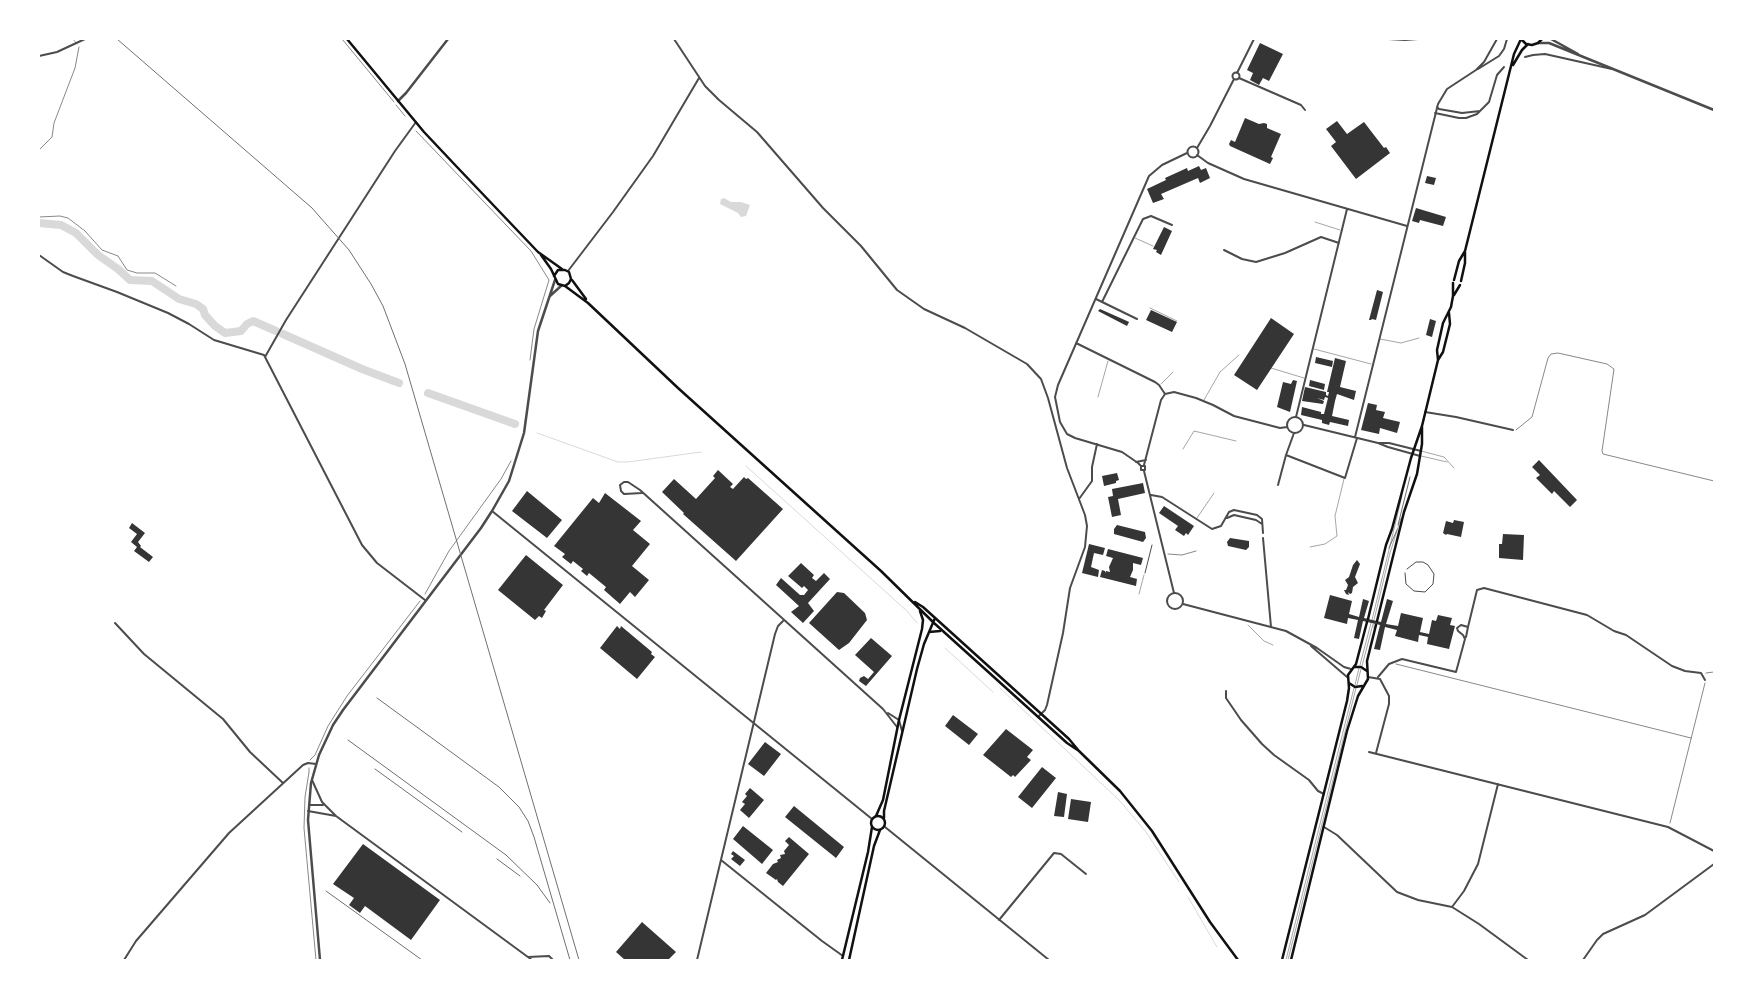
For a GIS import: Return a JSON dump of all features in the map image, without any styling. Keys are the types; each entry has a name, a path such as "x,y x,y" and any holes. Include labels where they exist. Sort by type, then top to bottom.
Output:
{"main road":[{"path":"347,39 416,122 538,252 555,280 561,286 565,286 588,303 914,602 935,618 1042,714 1115,786 1142,818 1210,922 1238,960"},
{"path":"1292,960 1318,845 1346,738 1358,696 1368,681 1367,661 1374,632 1372,622 1383,556 1392,530 1412,454 1422,426 1438,360 1443,352 1450,324 1449,313 1453,296 1453,281 1465,251 1514,54 1521,39 1528,44"},
{"path":"1511,68 1528,44 1538,43 1542,39"},
{"path":"1453,296 1461,283 1465,251"},
{"path":"538,252 562,269 568,271 571,279 588,303"},
{"path":"554,276 557,271 562,269"},
{"path":"565,286 571,279"},
{"path":"1438,360 1437,350 1443,323 1449,313"},
{"path":"1355,667 1372,622 1404,512 1418,474 1422,426"},
{"path":"914,602 930,620 1067,743 1079,751"},
{"path":"842,960 868,852 872,819 876,816 883,800 922,629 923,618 920,610"},
{"path":"922,629 930,620 935,618"},
{"path":"849,960 874,846 880,830 885,827 886,823 884,812 922,649 935,618"},
{"path":"929,632 943,631"},
{"path":"1282,960 1347,702 1348,678 1351,669 1355,667 1361,667 1367,672"},
{"path":"1348,678 1355,687 1363,686"},
{"path":"876,816 884,818"},
{"path":"872,827 880,830"}],"street":[{"path":"39,56 50,54 86,39"},
{"path":"398,101 448,39"},
{"path":"674,39 699,78 719,100 757,132 823,208 861,246 901,294 924,309 965,328 1020,359 1037,372 1046,390 1067,468 1086,522 1085,544 1070,588 1063,633 1047,705 1038,717"},
{"path":"1197,155 1197,148 1234,79 1233,75 1237,73 1254,39"},
{"path":"1388,39 1418,39"},
{"path":"1476,70 1489,54 1497,39"},
{"path":"1286,455 1345,478 1437,107 1445,92 1454,84 1499,56 1504,49 1507,39"},
{"path":"1551,39 1581,56"},
{"path":"1538,43 1548,43 1714,110"},
{"path":"1525,57 1542,54 1616,70"},
{"path":"1575,62 1581,56"},
{"path":"1435,113 1463,118 1473,116 1482,110 1489,102 1498,73 1504,67"},
{"path":"1237,73 1239,78"},
{"path":"568,271 609,218 657,150 699,78"},
{"path":"1234,79 1239,78 1301,105 1305,110"},
{"path":"1437,107 1447,111 1466,114 1482,110"},
{"path":"266,357 291,314 416,122"},
{"path":"1174,593 1144,471 1146,468 1122,452 1067,434 1062,426 1056,406 1056,392 1149,176 1162,165 1188,153 1190,147 1194,146 1197,148"},
{"path":"1188,153 1192,157 1197,155 1244,179 1406,226"},
{"path":"1296,417 1347,209"},
{"path":"1102,302 1143,219 1148,216 1154,216 1172,225"},
{"path":"1224,250 1242,259 1256,262 1285,253 1321,237 1339,243"},
{"path":"39,255 52,265 73,276 168,313 214,340 260,353 266,357 362,545 377,563 424,599"},
{"path":"321,960 308,834 308,811 316,764 325,740 343,710 424,599 492,511 509,481 522,441 529,404 538,331 555,280"},
{"path":"549,297 561,286"},
{"path":"1096,299 1137,319"},
{"path":"1076,343 1160,386 1165,394"},
{"path":"1144,471 1140,470 1146,460 1165,394 1174,392 1204,400 1234,416 1280,428 1287,427"},
{"path":"1425,412 1513,430"},
{"path":"1287,427 1289,420 1296,417 1302,420 1304,425"},
{"path":"1287,427 1294,433 1301,431 1304,425"},
{"path":"1304,425 1378,443 1420,456"},
{"path":"1278,485 1294,433"},
{"path":"1378,443 1389,443 1421,451"},
{"path":"1078,500 1092,481 1092,467 1097,444"},
{"path":"1136,462 1146,460"},
{"path":"642,493 624,494 620,491 620,485 624,482 630,482 886,713 898,729"},
{"path":"1151,495 1162,497 1212,529 1219,528 1230,512 1234,510 1254,514 1261,518 1262,533"},
{"path":"492,511 872,819"},
{"path":"1251,519 1254,517 1254,514"},
{"path":"1226,518 1234,515 1262,524"},
{"path":"1263,538 1271,627"},
{"path":"1144,573 1152,544"},
{"path":"1405,573 1406,584 1414,591 1425,592 1433,584 1434,574 1424,562 1416,562 1407,569"},
{"path":"1378,677 1394,661 1407,660 1456,672 1477,590 1484,588 1587,615 1614,631 1626,635 1672,666 1703,675 1705,680"},
{"path":"1174,593 1181,596 1183,604 1177,610 1169,608 1166,600 1169,595 1174,593"},
{"path":"1183,604 1290,633 1344,667 1351,669"},
{"path":"698,960 775,634 778,626 783,621"},
{"path":"115,623 144,654 222,719 250,752 283,783"},
{"path":"1465,639 1457,628 1461,625 1468,627"},
{"path":"1309,644 1348,678"},
{"path":"1368,677 1378,677"},
{"path":"1376,753 1389,701 1387,690 1378,677"},
{"path":"1226,691 1226,698 1241,720 1267,749 1309,780 1318,791 1324,794"},
{"path":"886,713 900,720 902,733"},
{"path":"1369,752 1668,827 1714,851"},
{"path":"124,960 136,941 224,838 303,765 309,763 316,764"},
{"path":"312,779 316,792 325,806 336,816 532,960"},
{"path":"1452,907 1461,896 1478,864 1498,784"},
{"path":"309,806 319,804 325,806"},
{"path":"308,811 336,816"},
{"path":"885,827 1049,960"},
{"path":"1324,827 1337,836 1398,892 1418,900 1452,907 1479,924 1528,960"},
{"path":"999,920 1052,854 1056,852 1062,855 1086,874"},
{"path":"721,860 843,956"},
{"path":"1582,960 1603,934 1645,914 1714,864"},
{"path":"528,957 549,956 553,960"}],"lane":[{"path":"73,39 78,43"},
{"path":"1315,222 1342,230"},
{"path":"1134,238 1153,246"},
{"path":"1150,308 1177,321"},
{"path":"1379,338 1401,343 1419,338"},
{"path":"1313,348 1373,364"},
{"path":"1204,400 1220,372 1239,355"},
{"path":"1098,397 1108,359"},
{"path":"1271,368 1305,378"},
{"path":"1160,386 1173,372"},
{"path":"1183,449 1194,431 1236,440"},
{"path":"1421,451 1444,457 1454,468"},
{"path":"1420,456 1448,462"},
{"path":"1310,547 1325,544 1337,536 1335,516 1344,488 1345,478"},
{"path":"1196,519 1214,493"},
{"path":"1287,960 1355,687 1398,524 1404,512"},
{"path":"1139,594 1144,573"},
{"path":"1248,625 1264,641 1273,645"}],"path":[{"path":"342,39 408,119"},
{"path":"39,150 52,136 54,123 75,68 78,43"},
{"path":"410,129 418,133 531,252 550,280 536,318 530,361"},
{"path":"39,217 60,216 68,218 87,233 102,250 118,256 127,270 140,274 155,273 176,286"},
{"path":"1513,430 1520,428 1532,417 1548,358 1551,354 1558,353 1608,364 1614,369 1603,454 1714,481"},
{"path":"316,960 304,828 305,802 310,772 309,763 339,708 424,599 449,551 501,479 513,458"},
{"path":"1165,554 1182,555 1196,551"},
{"path":"1394,661 1396,664 1690,738"},
{"path":"1703,675 1708,672 1714,672"},
{"path":"1668,827 1705,680"}],"shaded area":[{"path":"724,198 731,202 741,202 750,205 746,216 741,217 738,213 720,204 721,199"}],"building":[{"path":"1260,43 1283,54 1269,81 1263,78 1259,85 1250,80 1253,73 1247,70"},
{"path":"1245,118 1259,124 1267,124 1267,128 1281,134 1270,164 1230,146 1231,140 1235,142"},
{"path":"1337,121 1347,134 1364,122 1390,153 1356,179 1331,146 1336,142 1326,129"},
{"path":"1199,166 1201,170 1206,168 1210,178 1200,183 1198,178 1161,194 1164,199 1153,203 1147,189 1187,168 1188,171"},
{"path":"1427,176 1436,178 1434,185 1425,183"},
{"path":"1416,208 1446,217 1443,226 1420,220 1419,223 1412,221"},
{"path":"1164,227 1172,231 1161,255 1156,252 1157,250 1153,249"},
{"path":"1377,290 1383,292 1376,320 1369,320"},
{"path":"1100,309 1129,322 1127,326 1098,311"},
{"path":"1151,310 1177,322 1172,332 1146,320"},
{"path":"1271,318 1294,334 1257,390 1234,375"},
{"path":"1430,319 1436,321 1432,337 1426,335"},
{"path":"1316,357 1333,361 1332,367 1315,363"},
{"path":"1335,358 1346,361 1340,387 1356,391 1354,400 1337,394 1335,401 1332,416 1349,420 1348,426 1330,422 1329,425 1322,423 1322,420 1301,415 1302,407 1324,414 1328,398 1325,397 1324,400 1317,398 1324,401 1323,404 1302,401 1305,387 1326,392 1328,396 1329,392 1327,392"},
{"path":"1293,380 1297,381 1290,412 1277,407 1283,382 1291,384"},
{"path":"1310,380 1325,384 1324,390 1309,386"},
{"path":"1368,403 1377,405 1376,410 1385,412 1383,418 1400,422 1397,433 1380,428 1379,434 1361,430"},
{"path":"1539,460 1577,500 1570,507 1554,491 1552,494 1536,478 1540,475 1532,467"},
{"path":"718,470 733,484 730,487 733,489 744,477 748,478 783,509 736,561 683,514 662,492 674,479 696,499 715,478 713,476"},
{"path":"1117,473 1119,480 1116,483 1104,486 1102,476"},
{"path":"1143,483 1145,493 1118,499 1121,515 1112,517 1108,497 1113,496 1112,489"},
{"path":"527,491 562,520 547,538 512,511"},
{"path":"605,493 641,521 633,530 650,544 632,566 649,580 635,597 630,592 620,604 604,590 606,587 589,573 587,576 581,571 583,569 573,561 571,564 562,557 565,554 554,546 593,498 599,503"},
{"path":"1164,506 1194,526 1188,535 1186,533 1184,536 1175,530 1178,526 1159,513"},
{"path":"1454,520 1464,522 1461,537 1443,533 1446,521 1453,523"},
{"path":"132,523 145,533 138,542 140,547 153,557 149,562 134,551 137,547 131,542 137,534 129,528"},
{"path":"1117,525 1145,532 1146,538 1143,542 1114,534 1114,529"},
{"path":"1503,534 1524,535 1523,560 1499,558 1499,544 1502,544"},
{"path":"1230,538 1249,541 1249,547 1246,550 1228,546 1227,542"},
{"path":"1089,544 1105,548 1103,555 1094,553 1091,567 1099,570 1098,577 1082,573"},
{"path":"1108,549 1143,558 1141,565 1133,563 1130,577 1137,579 1136,586 1100,577 1102,570 1105,573 1106,571 1110,572 1109,567 1113,558 1106,556"},
{"path":"526,555 563,585 544,610 546,611 542,618 539,616 535,620 498,590"},
{"path":"1357,560 1360,564 1355,577 1358,583 1353,587 1352,593 1348,592 1349,595 1344,590 1346,590 1348,585 1345,580 1349,577"},
{"path":"801,563 814,575 812,578 816,581 824,573 830,579 808,603 814,611 803,623 791,612 799,606 776,585 781,578 800,595 804,595 808,590 804,586 802,588 788,576"},
{"path":"837,592 844,593 865,613 867,620 849,643 839,650 809,623"},
{"path":"1330,595 1352,601 1349,614 1359,617 1363,599 1369,601 1364,618 1381,622 1387,599 1393,601 1386,624 1398,626 1401,613 1423,618 1420,632 1429,634 1432,620 1436,621 1438,615 1452,618 1450,625 1455,626 1449,649 1427,644 1428,637 1419,635 1418,642 1395,636 1397,630 1385,627 1380,650 1374,649 1380,625 1363,621 1359,639 1354,638 1358,620 1348,618 1347,624 1324,618"},
{"path":"617,626 620,629 621,626 652,652 651,654 655,657 637,679 600,648"},
{"path":"871,638 892,656 866,686 859,681 860,678 864,676 868,679 874,672 855,655"},
{"path":"953,715 978,734 969,745 945,726"},
{"path":"1006,729 1033,750 1027,757 1031,760 1015,777 1013,775 1011,777 983,755"},
{"path":"765,742 781,754 764,776 748,764"},
{"path":"1042,767 1056,778 1032,808 1018,797"},
{"path":"750,788 764,800 749,818 740,810 745,804 742,802 747,796 745,794"},
{"path":"1058,792 1067,794 1064,817 1054,816"},
{"path":"1071,799 1091,802 1088,822 1068,819"},
{"path":"794,806 844,847 836,858 785,817"},
{"path":"743,826 773,850 762,864 733,839"},
{"path":"789,837 809,854 783,886 777,879 766,873 773,864 778,862 777,860 781,858 780,855 785,854 784,851 789,845 785,841"},
{"path":"363,844 440,900 411,940 365,906 360,913 349,905 354,898 333,884"},
{"path":"733,851 745,860 740,866 731,859 734,856 731,854"},
{"path":"642,922 676,952 668,960 625,960 616,952"}],"waterway":[{"path":"39,223 61,225 76,233 98,255 130,280 152,281 179,299 196,304 203,309 205,315 215,326 225,333 241,331 247,324 253,321 276,331"},
{"path":"283,334 362,369 399,383"},
{"path":"428,393 515,424"},
{"path":"537,433 618,462 701,452"},
{"path":"746,466 907,611 917,623"},
{"path":"945,648 993,692"},
{"path":"1000,688 1119,800 1146,832 1179,882"},
{"path":"1188,897 1217,947"}],"tram line":[{"path":"1398,525 1410,477"},
{"path":"1389,548 1397,530"}],"railway":[{"path":"117,39 312,208 349,250 383,306 405,364 579,960"},
{"path":"377,698 499,787 519,807 528,821 534,837 570,960"},
{"path":"348,740 506,855 537,885 550,903"},
{"path":"375,769 462,832"},
{"path":"497,859 520,876"},
{"path":"326,891 422,960"}]}
